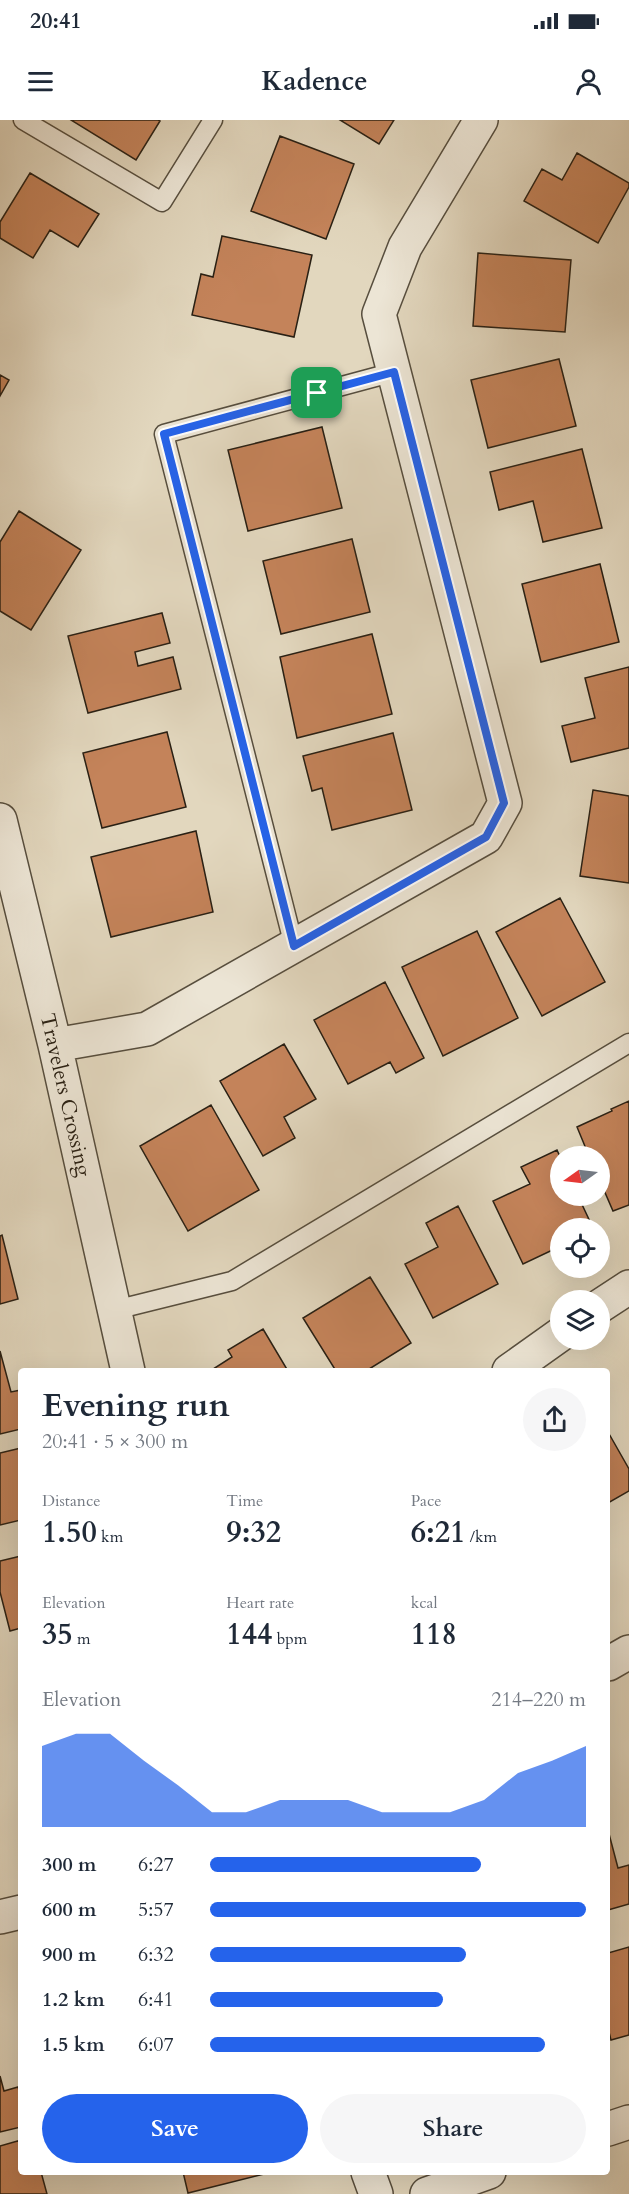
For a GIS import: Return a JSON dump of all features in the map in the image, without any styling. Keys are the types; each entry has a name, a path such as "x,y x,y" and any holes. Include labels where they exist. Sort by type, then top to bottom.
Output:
{"street":[{"path":"55,1045 147,1029 486,837 504,803 379,314 405,247 481,120"},
{"name":"Travelers Crossing","path":"0,820 55,1045 127,1368"},
{"path":"610,1299 629,1287"},
{"path":"513,1368 550,1342"},
{"path":"610,1663 629,1652"},
{"path":"0,1917 18,1913"},
{"path":"610,2128 629,2122"},
{"path":"369,2175 376,2194"},
{"path":"428,2194 481,2175"}],"lane":[{"path":"23,120 162,202 213,120"},
{"path":"294,946 164,434 394,372"},
{"path":"115,1310 232,1281 629,1043"}],"building":[{"path":"71,120 158,120 160,121 136,160"},
{"path":"340,120 394,120 379,144"},
{"path":"280,136 354,164 326,239 251,211"},
{"path":"577,153 629,183 629,187 598,243 524,201 542,169 562,180"},
{"path":"30,173 99,214 78,247 50,230 33,258 0,238 0,222"},
{"path":"222,236 312,255 294,337 192,315 201,274 213,277"},
{"path":"478,253 571,260 565,332 473,326"},
{"path":"559,359 576,426 488,448 471,380"},
{"path":"0,375 9,380 0,396"},
{"path":"322,427 342,508 248,531 228,450"},
{"path":"582,449 602,528 543,542 533,501 499,510 490,472"},
{"path":"19,511 81,550 31,630 0,611 0,542"},
{"path":"352,539 370,612 281,634 263,561"},
{"path":"600,564 619,642 541,662 522,584"},
{"path":"162,613 170,643 135,652 138,666 173,657 181,689 88,713 68,636"},
{"path":"372,634 392,714 297,738 280,657"},
{"path":"629,667 629,748 571,762 562,726 595,718 585,678"},
{"path":"167,732 186,807 102,828 83,753"},
{"path":"393,733 412,810 332,830 322,788 312,791 303,756"},
{"path":"593,790 629,796 629,883 580,876"},
{"path":"196,831 213,912 111,937 91,857"},
{"path":"560,898 605,982 542,1016 496,932"},
{"path":"477,931 518,1018 443,1056 402,967"},
{"path":"385,982 424,1058 396,1073 390,1062 348,1084 314,1020"},
{"path":"284,1044 316,1099 284,1117 295,1138 263,1156 220,1081"},
{"path":"629,1101 629,1205 613,1211 610,1204 610,1146 585,1146 577,1127 612,1111 611,1109"},
{"path":"211,1105 259,1190 188,1231 140,1146"},
{"path":"550,1153 550,1206 583,1206 588,1218 550,1218 550,1251 523,1264 493,1201 530,1184 521,1167"},
{"path":"458,1206 498,1284 433,1318 405,1264 438,1247 426,1223"},
{"path":"2,1235 18,1299 0,1304 0,1236"},
{"path":"370,1277 411,1343 371,1368 334,1368 303,1318"},
{"path":"263,1329 286,1368 215,1368 232,1357 228,1350"},
{"path":"0,1351 11,1392 18,1391 18,1430 0,1434"},
{"path":"610,1436 629,1469 629,1491 610,1502"},
{"path":"18,1449 18,1521 0,1525 0,1453"},
{"path":"18,1557 18,1629 10,1631 0,1592 0,1561"},
{"path":"610,1838 618,1868 629,1865 629,1904 610,1909"},
{"path":"629,1947 629,2035 611,2040 610,2036 610,1952"},
{"path":"0,2076 4,2091 18,2087 18,2128 0,2132"},
{"path":"18,2141 18,2175 42,2175 47,2194 0,2194 0,2146"},
{"path":"184,2175 260,2175 188,2193"}],"route":[{"path":"394,372 504,803 486,837 294,946 164,434 317,393 394,372"}]}
